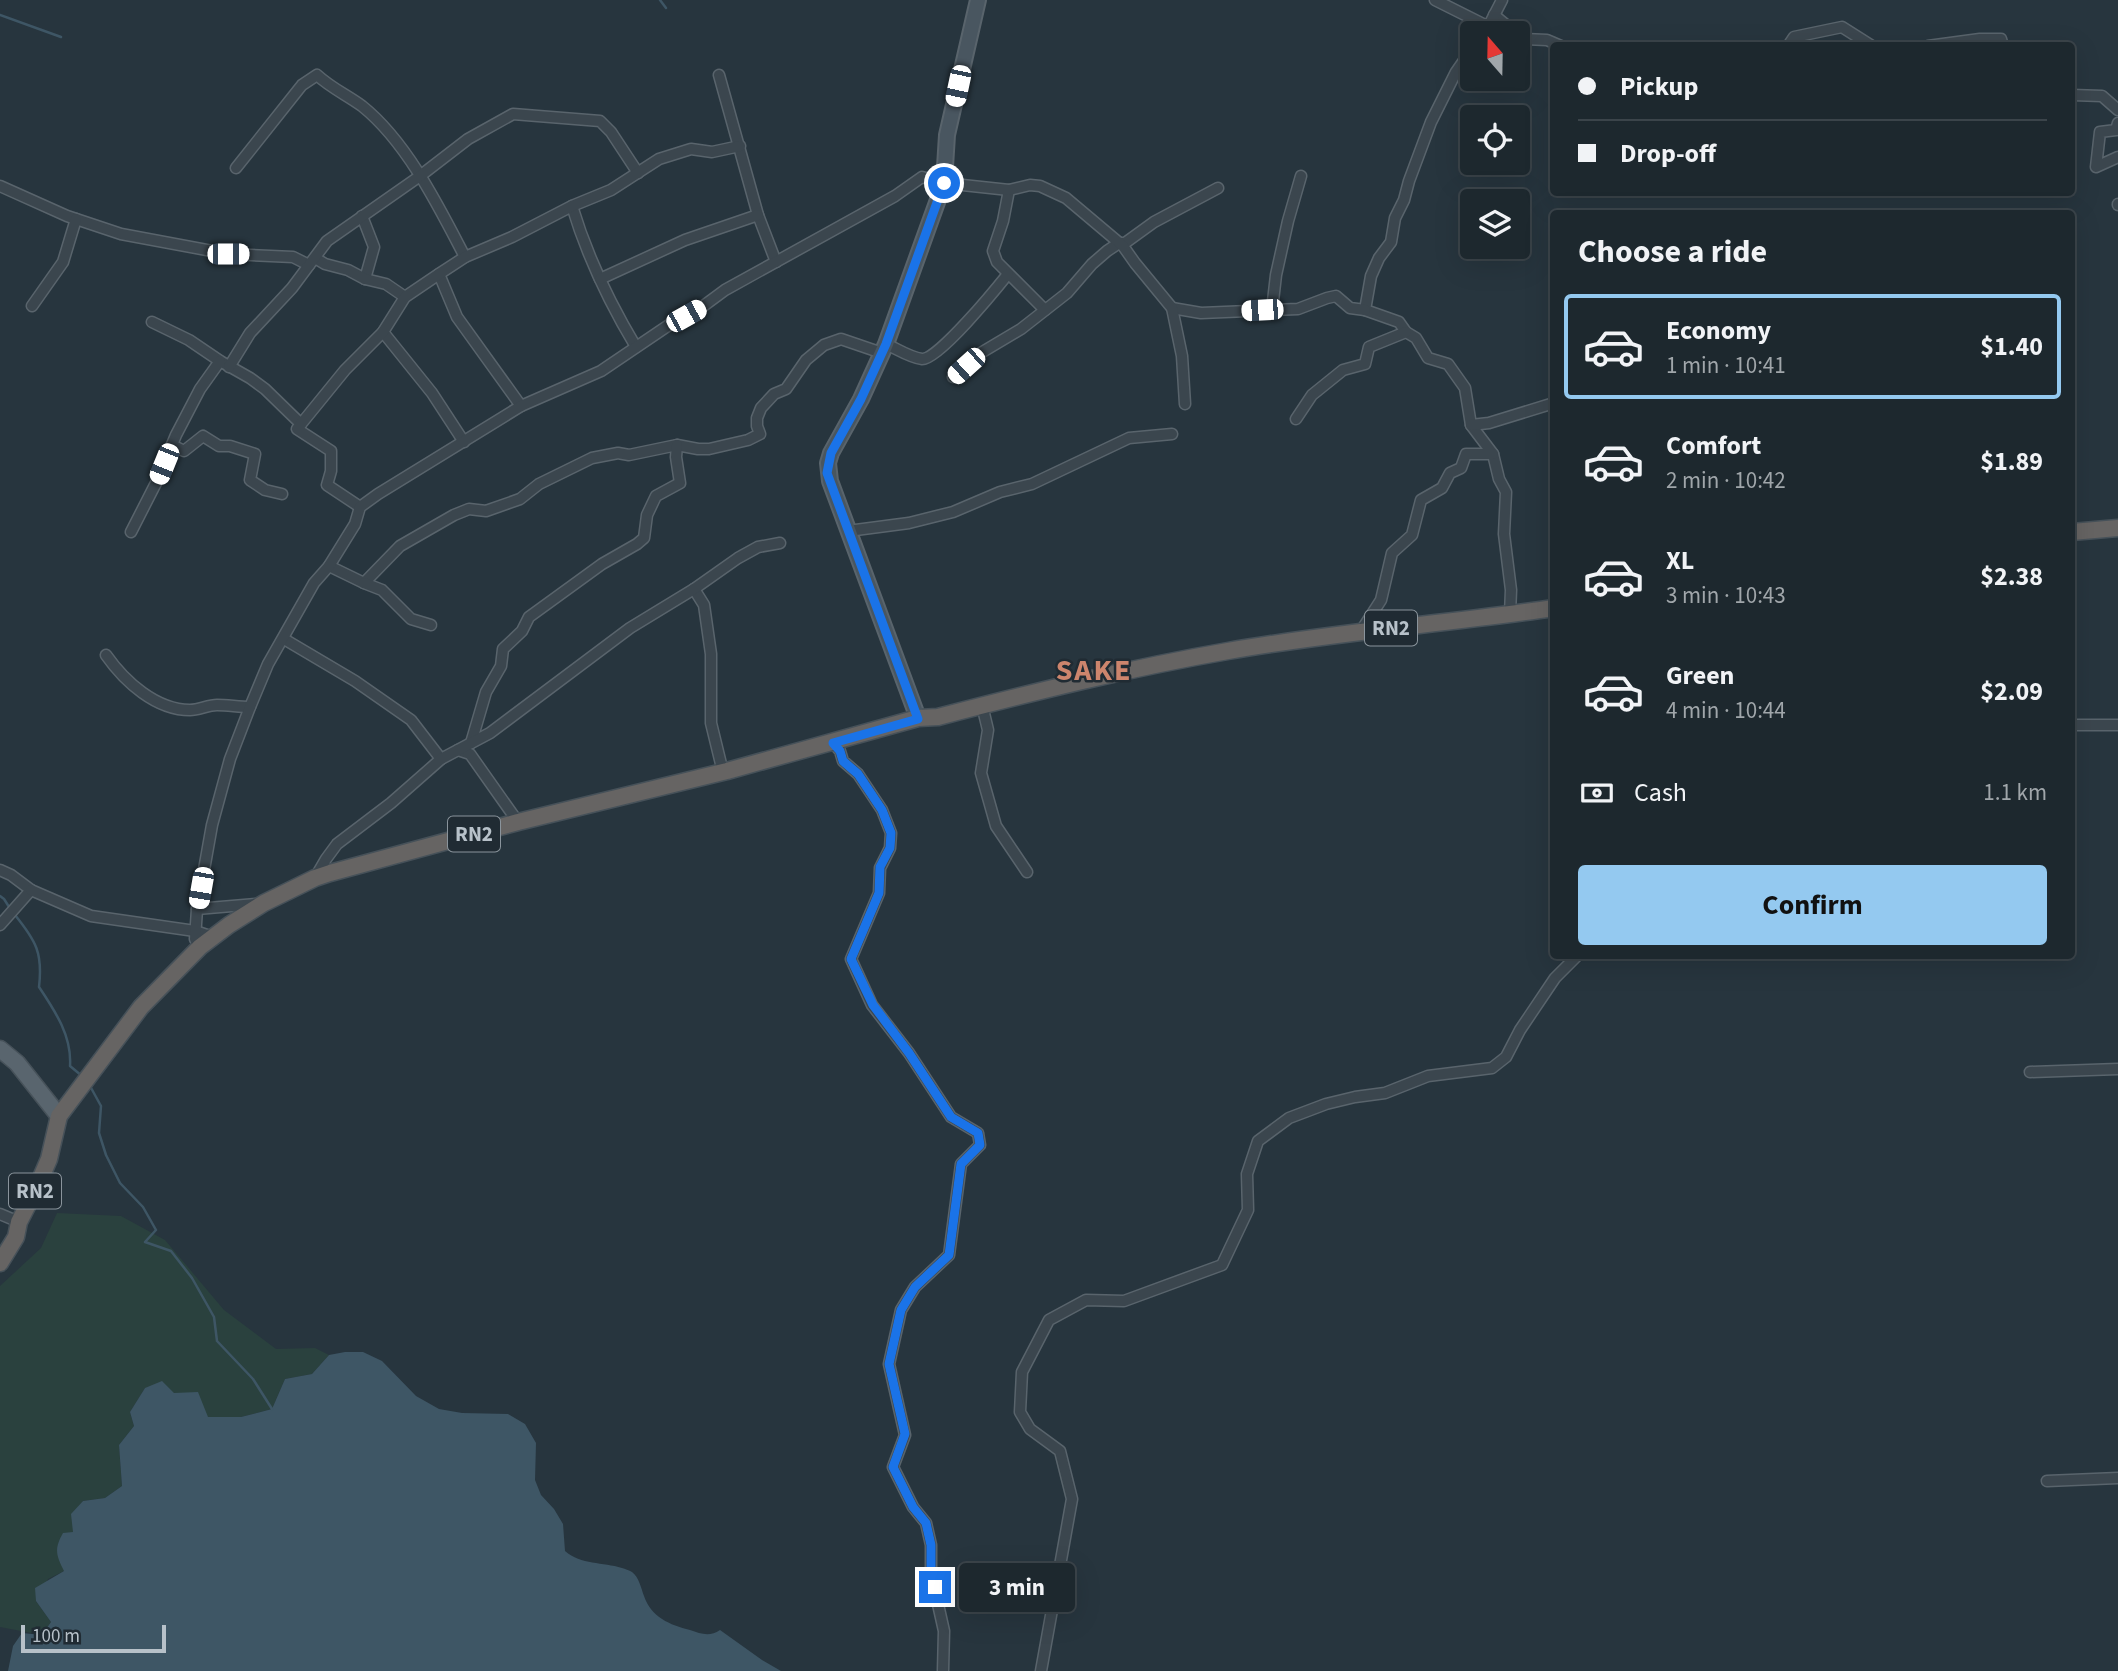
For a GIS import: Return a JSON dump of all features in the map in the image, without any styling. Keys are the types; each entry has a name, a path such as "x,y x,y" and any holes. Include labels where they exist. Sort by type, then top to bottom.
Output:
{"highway":[{"path":"2075,533 2118,528"},
{"name":"RN2","path":"0,1263 16,1237 19,1222 49,1159 58,1116 141,1007 203,938 315,878 518,822 727,771 918,719 938,717 1098,677 1228,651 1361,631 1550,609"}],"main road":[{"path":"918,719 830,481 828,463 884,349 944,183 947,135 978,0"},
{"path":"0,1049 17,1063 58,1116"}],"street":[{"path":"1434,0 1471,21"},
{"path":"1491,21 1503,0"},
{"path":"1494,15 1501,21"},
{"path":"1791,42 1794,37 1842,27 1866,42"},
{"path":"1530,39 1552,42"},
{"path":"1958,42 2001,39 2002,42"},
{"path":"1365,310 1371,276 1379,258 1391,242 1395,218 1404,200 1431,122 1460,66"},
{"path":"236,167 302,85 317,75 362,106 392,138 434,198 465,257"},
{"path":"719,75 758,215 776,262"},
{"path":"2075,95 2102,96 2118,110"},
{"path":"131,532 200,389 292,288 327,241 468,139 513,114 600,121 611,132 638,173"},
{"path":"2118,123 2116,130 2100,132 2096,167 2118,157"},
{"path":"360,507 327,485 331,471 331,451 297,429 345,370 383,332 405,297 465,257 611,190 659,159 691,149 712,152 740,146"},
{"path":"1272,310 1276,275 1301,176"},
{"path":"0,870 11,874 31,890 91,916 203,938 197,909 212,825 230,759 268,664 314,583 329,566 355,524 360,507 521,406 601,371 725,290 895,196 922,177 944,183 1009,190 1030,185 1040,186 1053,191 1086,213 1128,250 1135,263 1172,307 1182,356 1185,404"},
{"path":"0,186 23,198 121,234 228,254 263,254 312,261 386,284 405,297"},
{"path":"953,377 979,354 1021,329 1066,293 1107,251 1218,188"},
{"path":"1009,190 993,251 997,262 1045,310"},
{"path":"572,206 588,253 616,313 636,347"},
{"path":"600,279 685,240 758,215"},
{"path":"362,216 374,247 365,278"},
{"path":"32,306 63,262 76,219"},
{"path":"439,274 457,317 521,406"},
{"path":"364,583 400,546 454,515 469,509 486,511 520,499 539,484 592,458 618,453 629,455 677,444 709,449 748,440 760,434 757,418 761,408 774,394 786,389 806,360 824,345 841,339 921,359 932,356 968,322 1008,274"},
{"path":"1172,307 1201,313 1298,309 1336,296 1350,308 1365,310 1398,322 1406,332 1416,338 1428,358 1448,364 1465,388 1471,425 1493,454 1499,479 1506,492 1504,534 1511,590 1510,614"},
{"path":"152,322 189,340 250,378 301,424"},
{"path":"383,332 432,393 464,442"},
{"path":"1296,419 1312,395 1343,370 1366,363 1369,347 1406,332"},
{"path":"1471,425 1489,423 1550,404"},
{"path":"848,530 909,523 953,512 1000,492 1032,484 1129,438 1172,434"},
{"path":"172,445 184,451 203,436 219,446 230,446 255,454 250,480 265,490 282,494"},
{"path":"471,743 486,692 501,666 503,649 522,631 529,617 602,564 644,538 647,514 656,496 680,483 677,444"},
{"path":"1361,631 1381,600 1392,552 1412,535 1421,500 1442,488 1450,473 1461,468 1466,454 1493,454"},
{"path":"315,878 337,844 391,803 441,759 490,733 630,628 738,558 758,547 780,543"},
{"path":"329,566 382,590 411,619 431,625"},
{"path":"694,589 704,605 711,654 711,723 722,768 727,771"},
{"path":"284,639 355,681 411,720 441,759"},
{"path":"106,655 116,670 147,696 168,705 189,710 215,705 250,708"},
{"path":"982,705 988,730 981,773 996,826 1027,872"},
{"path":"2075,725 2118,725"},
{"path":"833,743 840,751 843,761 858,774 882,810 891,833 890,848 880,867 879,893 851,959 873,1005 909,1053 951,1117 978,1133 980,1145 961,1164 949,1255 915,1287 901,1310 889,1364 905,1434 893,1467 913,1507 926,1523 929,1534 931,1573 944,1631 943,1671"},
{"path":"458,750 470,754 518,822"},
{"path":"2,924 31,890"},
{"path":"197,909 264,904"},
{"path":"1041,1671 1072,1499 1060,1451 1030,1429 1020,1412 1022,1372 1049,1320 1086,1300 1124,1301 1222,1265 1248,1210 1247,1174 1258,1141 1289,1118 1326,1104 1385,1093 1428,1076 1492,1068 1506,1057 1520,1030 1555,978 1574,959"},
{"path":"2030,1072 2118,1069"},
{"path":"0,1214 19,1222"},
{"path":"2047,1481 2118,1478"}],"green space":[{"path":"57,1213 121,1216 165,1240 224,1310 276,1349 315,1348 329,1355 312,1374 285,1379 272,1409 241,1417 208,1417 174,1393 145,1388 130,1412 134,1426 119,1445 122,1486 105,1498 83,1501 72,1514 74,1532 64,1571 48,1579 36,1601 51,1622 42,1635 0,1627 0,1286 41,1248"}],"water":[{"path":"363,1352 382,1361 416,1396 439,1409 462,1413 508,1414 525,1424 536,1443 535,1480 541,1495 563,1524 565,1551 585,1561 631,1571 638,1580 647,1603 662,1619 702,1634 713,1634 720,1630 781,1671 8,1671 13,1646 22,1633 42,1635 51,1622 36,1601 35,1588 64,1571 57,1548 63,1533 73,1532 71,1514 83,1501 105,1498 122,1486 119,1445 134,1426 130,1412 145,1388 162,1381 174,1393 198,1392 208,1417 241,1417 272,1409 285,1379 312,1374 329,1355"}],"waterway":[{"path":"660,0 666,8"},
{"path":"0,15 61,37"},
{"path":"0,896 11,910"},
{"path":"15,915 28,932 39,956 39,987 65,1034 70,1066 82,1076"},
{"path":"90,1086 101,1106 99,1133 106,1155 120,1183 143,1207 156,1230 145,1242 171,1251 192,1278 214,1317 217,1341 253,1379 272,1409"}],"district":[{"name":"SAKE","path":"1094,670"}],"route":[{"path":"935,1587 926,1523 913,1507 893,1467 905,1434 889,1364 901,1310 915,1287 949,1255 961,1164 980,1145 978,1133 951,1117 909,1053 873,1005 851,959 879,893 880,867 890,848 891,833 882,810 858,774 843,761 840,751 833,743 918,719 827,473 831,453 861,399 886,344 944,183"}]}
